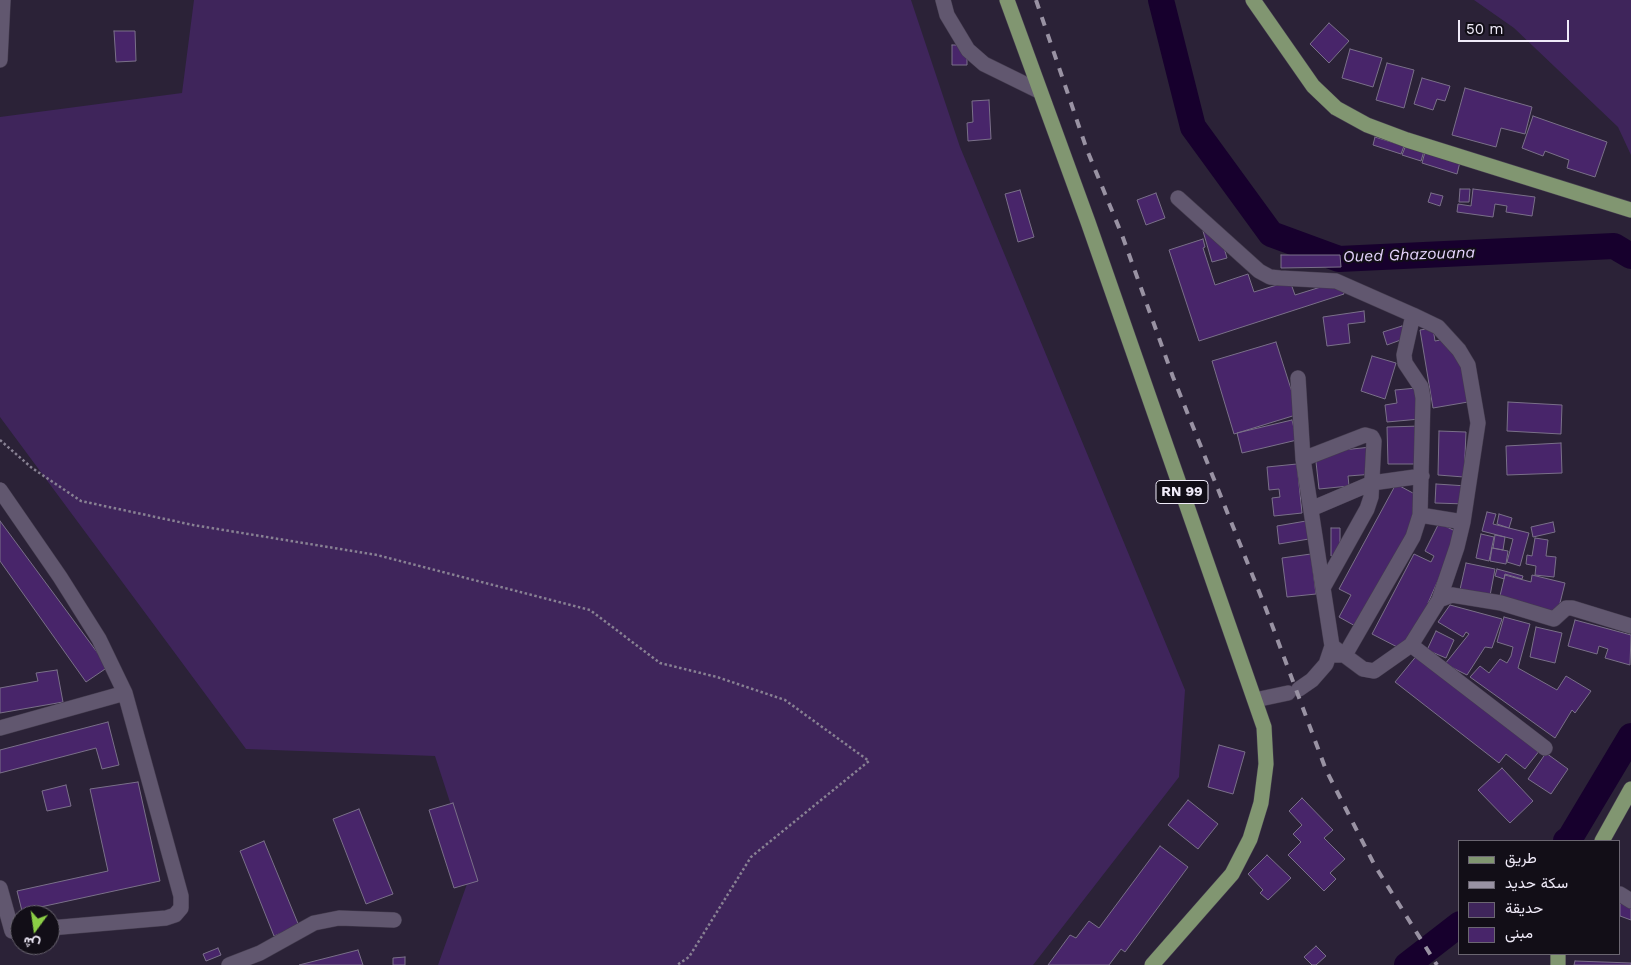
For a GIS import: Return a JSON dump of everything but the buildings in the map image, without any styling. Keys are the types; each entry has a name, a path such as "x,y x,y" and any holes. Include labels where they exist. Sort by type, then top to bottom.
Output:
{"main road":[{"name":"RN 99","path":"1007,0 1264,727 1266,764 1261,803 1250,839 1232,874 1152,965"},
{"path":"1253,0 1313,86 1336,108 1367,125 1407,140 1631,210"},
{"path":"1603,840 1631,789"}],"street":[{"path":"0,60 3,0"},
{"path":"943,0 947,16 968,50 984,64 1040,91"},
{"path":"1178,198 1259,271 1270,277 1336,281 1413,314 1438,327 1459,350 1468,365 1478,423 1463,522 1457,547 1439,600 1411,645 1374,671 1363,669 1336,652 1303,459 1298,378"},
{"path":"1255,700 1294,691 1312,680 1336,652 1413,537 1420,515 1423,398 1421,387 1405,363 1404,355 1413,314"},
{"path":"1303,459 1365,434 1370,435 1374,441 1372,483 1367,509 1324,586"},
{"path":"1311,509 1372,483 1422,476"},
{"path":"0,490 60,577 98,639 125,693 181,896 181,908 175,915 166,918 60,927"},
{"path":"1420,515 1463,522"},
{"path":"1439,600 1452,596 1501,603 1554,619 1566,608 1572,608 1631,626"},
{"path":"1411,645 1545,748"},
{"path":"0,728 125,693"},
{"path":"0,888 10,927"},
{"path":"229,965 260,953 314,923 339,918 394,920"}],"path":[{"path":"0,440 32,468 81,502 193,525 377,555 590,610 660,662 717,677 784,700 870,761 751,857 689,957 677,965"}],"green space":[{"path":"194,0 911,0 960,147 1185,690 1179,777 1033,965 438,965 472,870 435,756 246,749 0,417 0,117 182,93"},
{"path":"1474,0 1631,0 1631,155 1618,127 1514,28"}],"waterway":[{"name":"Oued Ghazouana","path":"1161,0 1193,127 1271,234 1339,259 1614,246 1631,256"},
{"name":"Oued Ghazouana","path":"1567,840 1631,736"},
{"name":"Oued Ghazouana","path":"1407,965 1458,926"}],"railway":[{"path":"1036,0 1087,150 1122,235 1173,377 1266,609 1326,770 1375,866 1437,965"}]}
